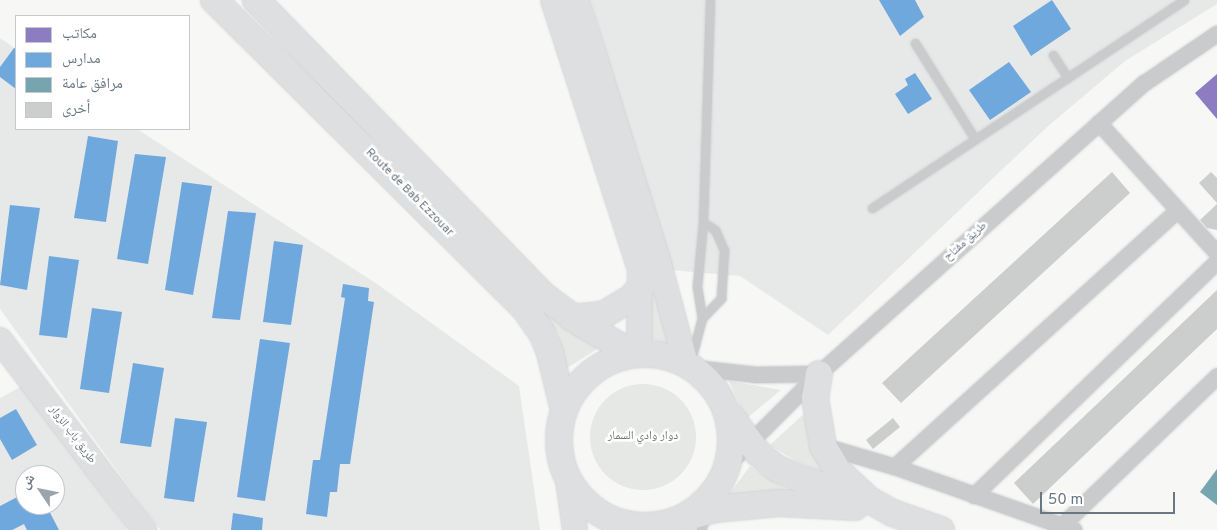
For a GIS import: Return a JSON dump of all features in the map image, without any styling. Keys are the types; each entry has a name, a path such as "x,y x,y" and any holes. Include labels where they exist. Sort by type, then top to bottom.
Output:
{"main road":[{"name":"Route de Bab Ezzouar","path":"256,0 531,283 572,318 637,354"},
{"path":"553,0 640,269 641,287 637,354"},
{"path":"577,0 690,366"},
{"name":"Route de Bab Ezzouar","path":"229,5 525,309 542,333 550,353 564,410"},
{"path":"572,318 604,315 630,299 641,287"},
{"name":"طريق باب الزوار","path":"0,340 144,530"},
{"path":"575,530 568,480 560,457 559,441 564,410 575,389 591,372 612,361 637,354 655,354 690,366 713,387 727,412 750,442 776,468 798,478 942,530"},
{"path":"819,374 816,412 823,446 850,484 882,507"},
{"path":"707,511 727,466 731,439 727,412"},
{"path":"568,480 582,500 600,515 623,524 653,527 707,511 779,503 882,507"}],"street":[{"name":"طريق مفتاح","path":"727,466 819,374 1099,123 1179,57 1217,34"},
{"path":"1099,123 1217,253"},
{"path":"895,467 1178,210"},
{"path":"974,496 1217,262"},
{"path":"690,366 756,375 819,374"},
{"path":"823,446 895,467 974,496 1069,527 1217,377"}],"lane":[{"path":"690,366 702,318 696,286 703,222 710,0"},
{"path":"872,208 1184,0"},
{"path":"915,44 975,139"},
{"path":"1053,55 1068,78"},
{"path":"702,318 721,298 724,250 715,230 703,222"}],"shaded area":[{"path":"591,0 1217,0 1217,4 1125,61 1046,128 828,335 740,276 670,270"},
{"path":"0,38 15,48 15,130 139,130 377,284 519,386 540,530 160,530 0,309"},
{"path":"24,385 127,530 0,530 0,398"}],"green space":[{"path":"643,253 678,346 641,337"},
{"path":"520,288 605,344 567,368 558,334"},
{"path":"729,381 781,390 746,419"},
{"name":"دوار وادي السمار","path":"643,384 663,388 680,400 692,417 696,437 692,457 680,474 663,486 643,490 623,486 606,474 594,457 590,437 594,417 606,400 623,388"},
{"path":"807,411 814,453 824,473 797,462 770,445"},
{"path":"750,466 766,477 793,493 725,500"}],"building: مكاتب":[{"path":"1217,74 1217,119 1195,93"}],"building: مدارس":[{"path":"879,0 915,0 924,17 900,36"},
{"path":"1052,0 1071,29 1031,56 1013,26"},
{"path":"15,48 15,88 0,77 0,67"},
{"path":"1009,62 1031,92 990,120 969,90"},
{"path":"915,73 932,99 908,114 895,94 908,85 905,79"},
{"path":"88,136 118,141 106,222 74,218"},
{"path":"135,154 166,157 148,264 117,259"},
{"path":"182,182 212,186 193,295 165,290"},
{"path":"10,205 40,208 27,290 0,285"},
{"path":"228,211 256,213 240,320 212,318"},
{"path":"274,241 303,245 291,325 263,322"},
{"path":"49,256 79,260 67,338 39,335"},
{"path":"343,284 369,288 368,301 374,302 350,464 340,464 337,492 330,492 327,517 306,514 313,460 320,460 345,298 341,297"},
{"path":"92,308 122,312 109,393 80,389"},
{"path":"260,339 290,343 265,501 237,497"},
{"path":"133,363 164,368 151,447 120,443"},
{"path":"16,409 37,445 12,460 0,439 0,418"},
{"path":"175,418 207,422 194,502 164,498"},
{"path":"15,498 15,515 51,515 59,530 27,530 24,524 12,530 0,530 0,506"},
{"path":"233,513 263,518 262,530 231,530"}],"building: مرافق عامة":[{"path":"1217,469 1217,505 1200,492"}],"building: أخرى":[{"path":"1112,172 1130,193 901,403 882,383"},
{"path":"1211,172 1217,178 1217,203 1199,183"},
{"path":"1217,204 1217,230 1207,228 1200,220"},
{"path":"1217,290 1217,329 1033,504 1014,483"},
{"path":"893,418 900,427 873,449 866,440"}]}
